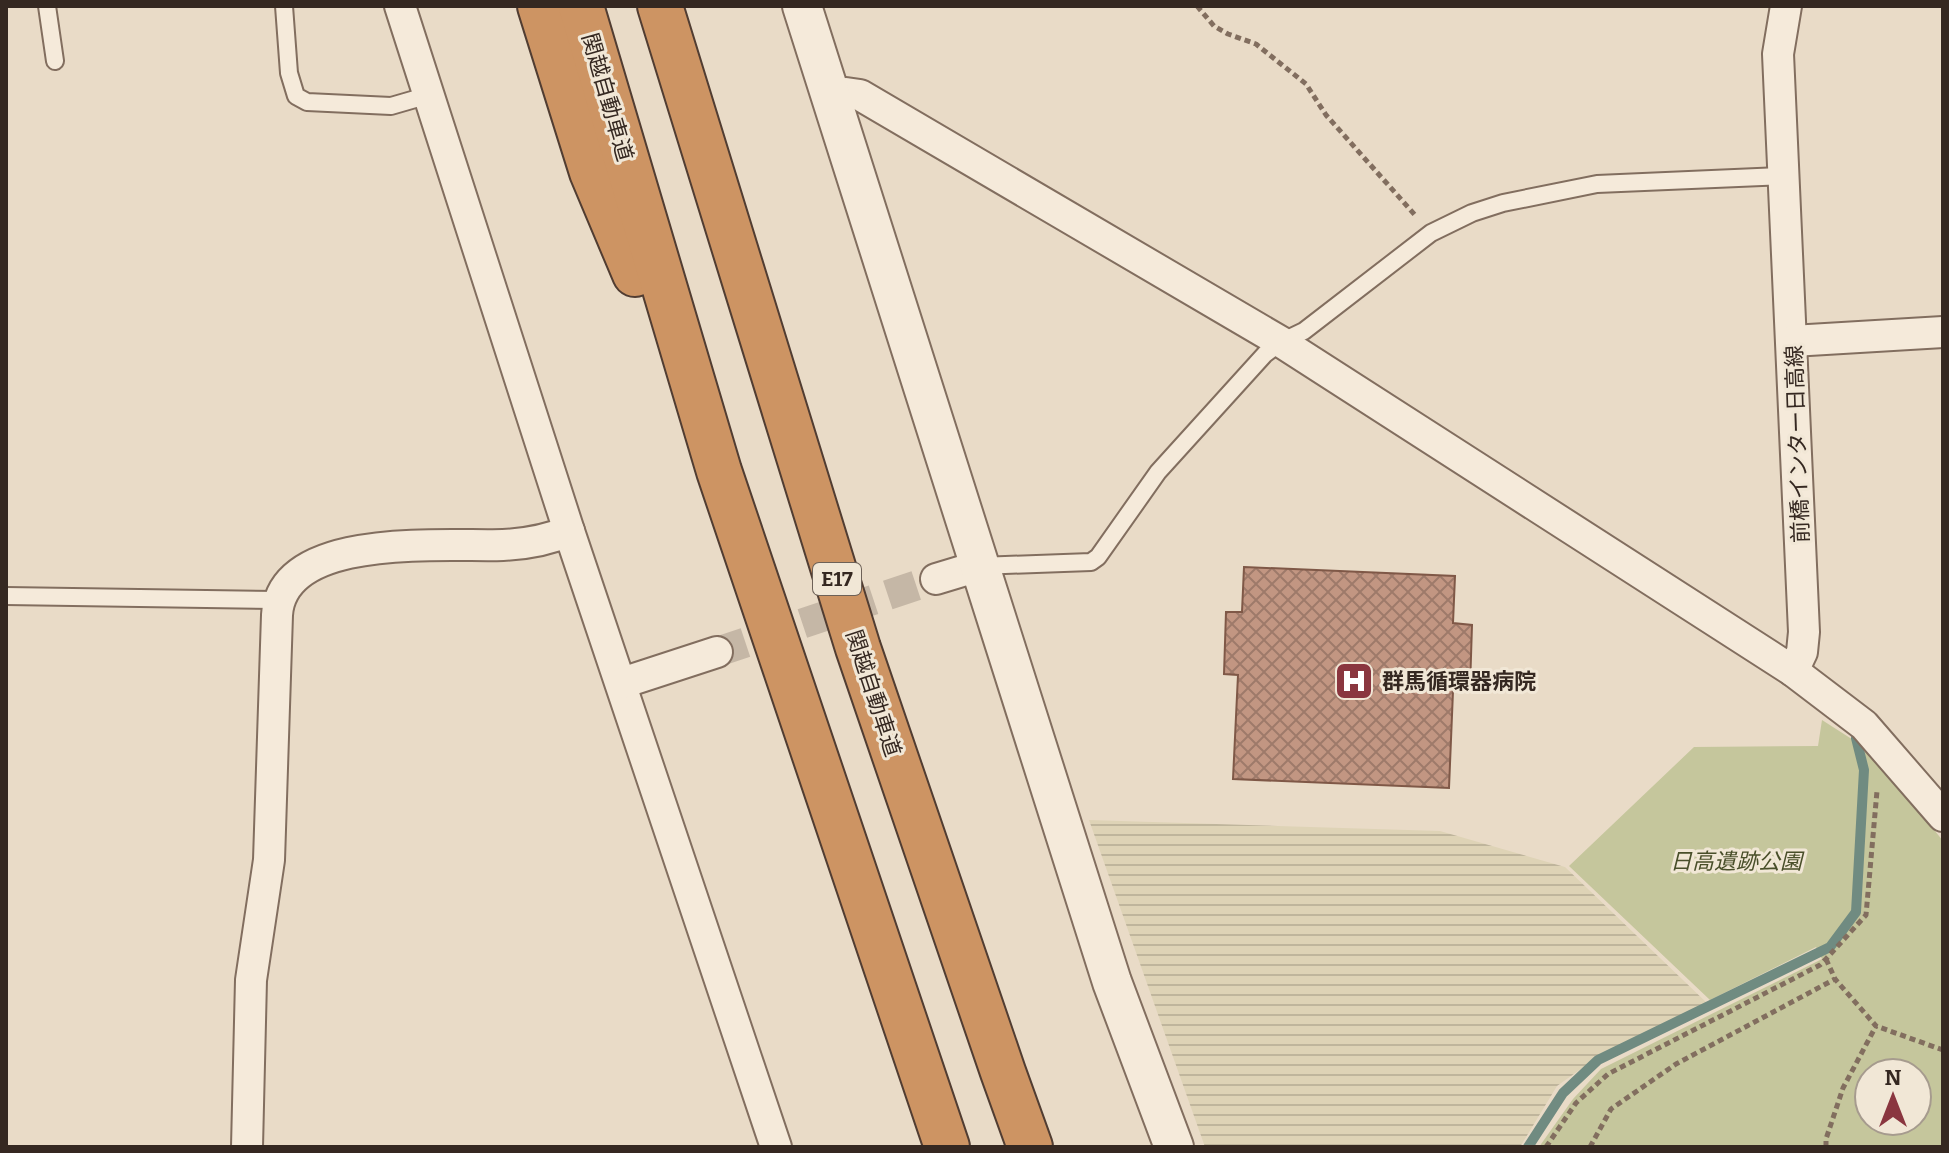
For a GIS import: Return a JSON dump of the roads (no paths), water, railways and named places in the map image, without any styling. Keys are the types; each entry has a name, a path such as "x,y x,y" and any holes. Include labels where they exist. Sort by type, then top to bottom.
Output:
{"highway":[{"path":"540,6 592,172 719,471"},
{"name":"関越自動車道","path":"581,6 719,471 947,1147"},
{"name":"関越自動車道","path":"660,6 858,648 1030,1147"}],"street":[{"path":"400,6 569,531 776,1147"},
{"path":"802,6 1112,982 1174,1147"},
{"name":"前橋インター日高線","path":"1786,6 1778,54 1804,632 1802,652 1793,671"},
{"path":"829,97 846,93 860,95 1281,342 1793,671 1864,725 1943,816"},
{"path":"1792,341 1943,332"},
{"path":"247,1147 251,980 269,860 278,600 285,586 307,568 350,553 404,546 503,545 554,538 569,531"},
{"path":"936,579 979,566"},
{"path":"622,683 717,652"}],"lane":[{"path":"47,6 55,61"},
{"path":"284,6 289,73 296,96 307,102 391,106 429,95"},
{"path":"979,566 1091,562 1098,557 1158,472 1265,354 1304,331 1431,233 1472,213 1503,203 1597,184 1783,176"},
{"path":"6,596 278,600"}],"waterway":[{"path":"1528,1147 1563,1093 1598,1060 1830,947 1856,912 1864,770 1856,738"}],"tunnel":[{"path":"717,652 936,579"}],"place":[{"name":"群馬循環器病院","path":"1354,681"}],"park label":[{"name":"日高遺跡公園","path":"1736,861"}]}
